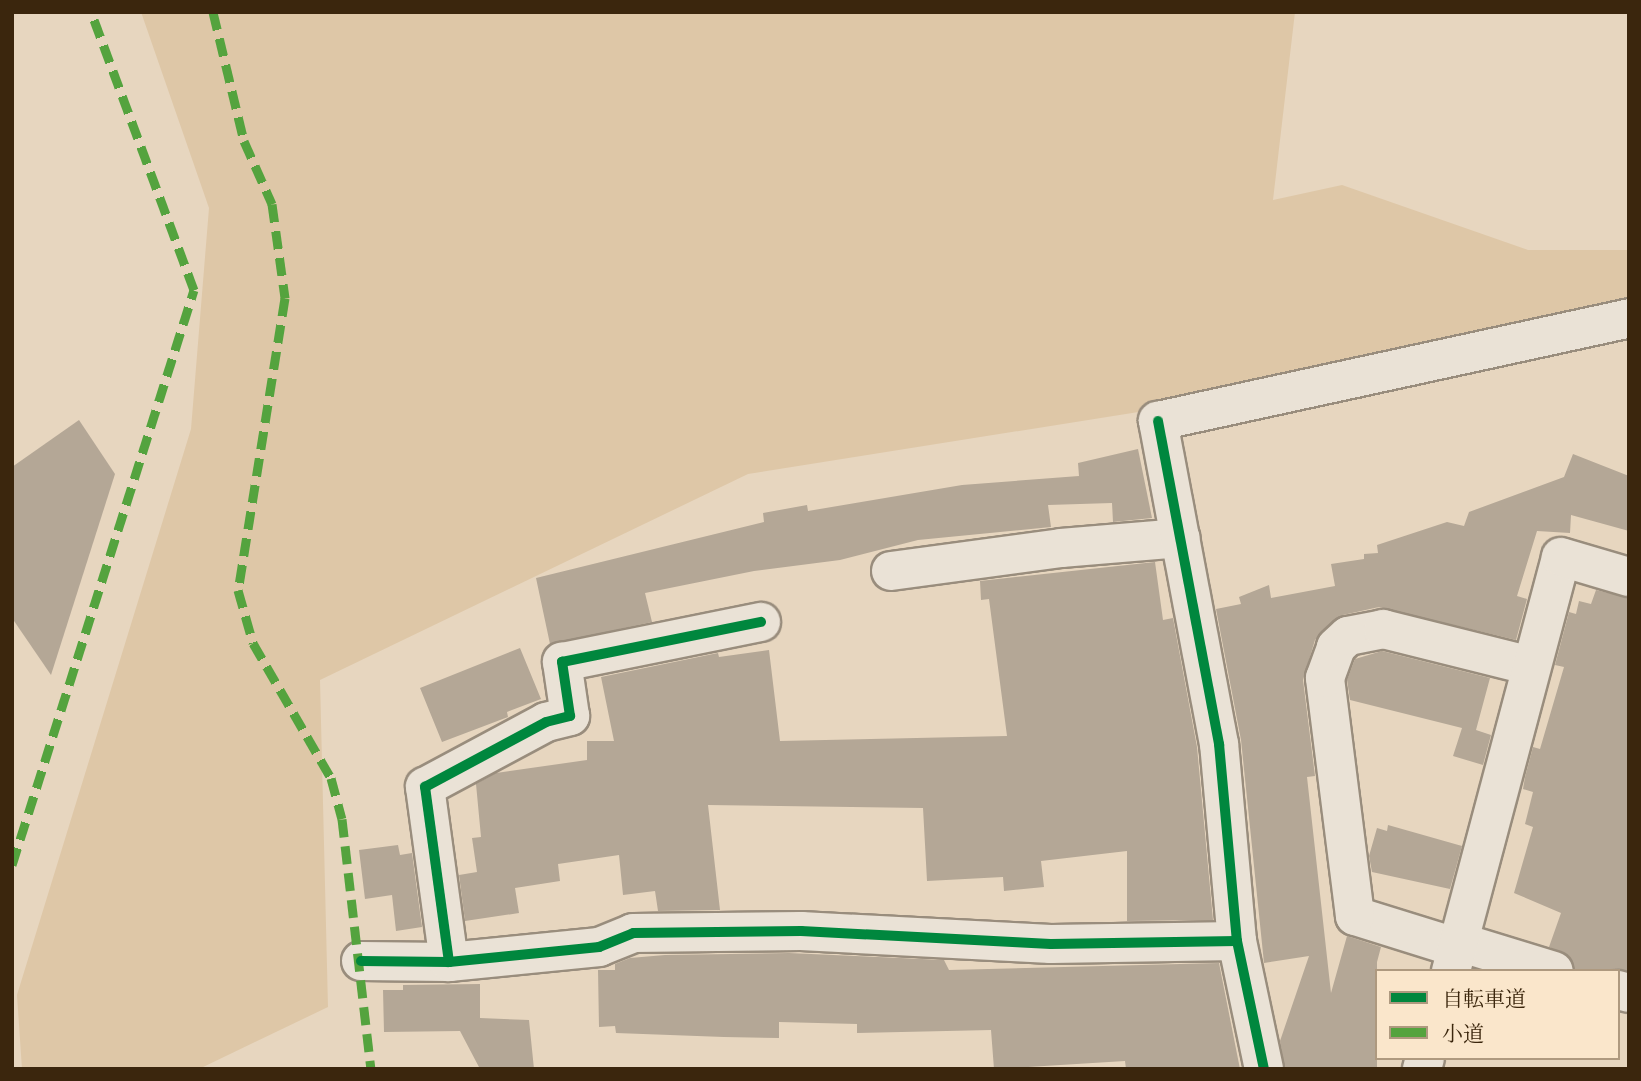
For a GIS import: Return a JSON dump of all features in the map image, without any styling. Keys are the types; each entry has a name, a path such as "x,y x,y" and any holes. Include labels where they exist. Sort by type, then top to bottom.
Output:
{"street":[{"path":"1264,1069 1237,941 1219,744 1158,421 1629,318"},
{"path":"891,571 1061,548 1181,538"},
{"path":"1456,954 1561,557 1629,577"},
{"path":"449,962 425,786 546,722 570,716 562,662 761,622"},
{"path":"1531,666 1383,629 1348,636 1329,661 1325,678 1354,916 1456,954 1542,969"},
{"path":"361,961 449,962 599,947 633,933 801,931 1051,944 1237,941"}],"shaded area":[{"path":"141,12 1295,12 1273,200 1342,185 1528,250 1629,250 1629,303 1151,410 748,474 320,680 328,1007 199,1069 22,1069 17,995 191,429 209,208"}],"building":[{"path":"79,420 115,474 51,675 12,618 12,467"},
{"path":"1138,449 1152,518 1113,522 1112,503 1048,505 1051,527 918,540 840,560 754,571 645,593 652,622 550,644 536,578 764,522 763,513 807,505 808,511 962,485 1079,476 1078,463"},
{"path":"1573,454 1629,476 1629,531 1571,515 1570,533 1537,531 1517,596 1527,599 1516,640 1379,607 1343,615 1315,640 1303,680 1315,776 1307,777 1331,993 1347,936 1381,947 1375,969 1377,1069 1285,1069 1280,1041 1309,956 1264,963 1241,740 1216,609 1241,604 1239,597 1269,585 1271,598 1335,586 1331,564 1364,559 1364,554 1378,553 1377,545 1447,522 1464,526 1469,512 1564,477"},
{"path":"1155,562 1163,620 1173,618 1197,747 1213,920 1127,921 1127,851 1041,861 1044,887 1004,891 1003,877 927,881 923,808 708,805 720,910 658,911 655,891 623,895 619,855 558,864 560,881 515,888 519,913 465,921 459,875 477,872 472,838 481,837 476,784 496,773 587,760 587,741 614,741 601,677 718,653 719,657 769,650 780,741 1007,736 989,599 981,600 980,581"},
{"path":"1596,590 1629,598 1629,970 1574,969 1569,956 1549,947 1561,913 1514,893 1533,827 1525,824 1533,792 1523,789 1525,777 1533,747 1540,749 1564,667 1555,665 1569,612 1576,614 1579,601 1591,604"},
{"path":"520,648 541,699 507,712 508,717 442,742 420,688"},
{"path":"1382,651 1490,678 1476,730 1491,735 1483,765 1453,756 1462,728 1350,700 1347,680 1355,659"},
{"path":"1388,825 1462,846 1450,889 1372,872 1369,856 1377,828 1387,831"},
{"path":"398,845 400,855 412,853 422,927 396,931 392,895 365,899 359,850"},
{"path":"789,953 944,960 949,970 1219,963 1240,1069 1126,1069 1125,1061 994,1069 991,1030 857,1033 857,1024 779,1022 779,1038 616,1033 615,1026 599,1027 598,970 615,970 615,964 630,958"},
{"path":"480,984 480,1018 529,1020 534,1069 480,1069 460,1031 384,1032 383,990 403,990 403,985"}],"marked path":[{"path":"12,865 194,290 91,12"},
{"path":"213,12 244,141 272,204 285,298 238,590 253,643 331,778 342,819 371,1069"}],"cycle path":[{"path":"1158,421 1219,744 1237,941 1264,1069"},
{"path":"449,962 425,787 546,722 570,716 562,662 761,622"},
{"path":"361,961 449,962 599,947 633,933 801,931 1051,944 1237,941"}]}
